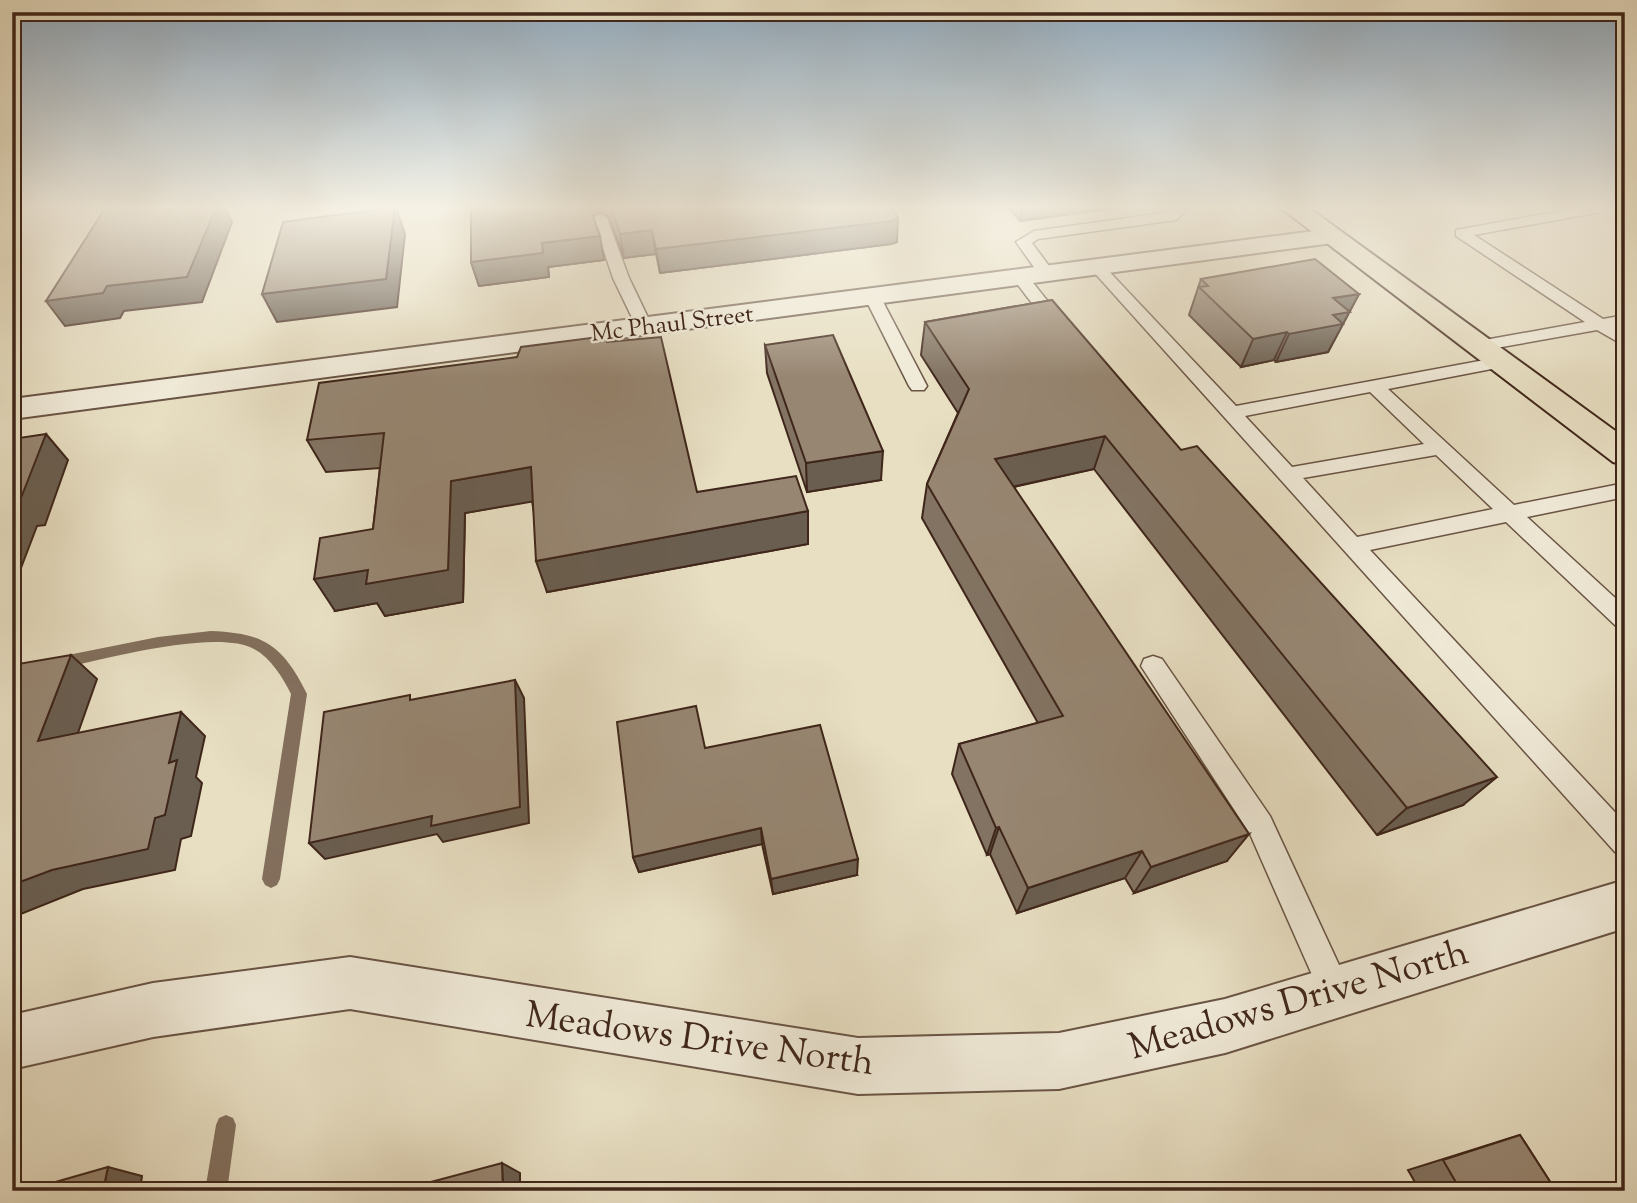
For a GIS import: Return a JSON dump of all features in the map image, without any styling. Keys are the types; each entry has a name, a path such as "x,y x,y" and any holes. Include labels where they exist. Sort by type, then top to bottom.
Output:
{"main road":[{"path":"1368,264 1625,454"}],"street":[{"name":"Mc Phaul Street","path":"12,409 1119,264"},
{"name":"Meadows Drive North","path":"12,1042 153,1010 350,983 858,1066 1059,1061 1226,1026 1625,904"}],"lane":[{"path":"616,264 644,326"},
{"path":"1030,264 1033,275 1071,343"},
{"path":"1508,264 1625,341"},
{"path":"1097,267 1355,545 1625,843"},
{"path":"872,296 918,386"},
{"path":"1232,413 1374,386 1625,320"},
{"path":"1374,386 1507,514 1625,621"},
{"path":"1288,474 1437,447"},
{"path":"1355,545 1625,490"},
{"path":"1153,666 1260,825 1335,991"}],"building":[{"path":"69,264 192,264 187,277 107,286 103,293 46,301"},
{"path":"271,264 388,264 386,279 262,294"},
{"path":"1286,264 1321,264 1359,294 1333,298 1350,312 1333,315 1343,324 1253,339 1199,287 1208,286 1201,279"},
{"path":"1052,300 1181,450 1197,446 1497,777 1407,808 1105,436 995,459 1249,834 1151,867 1142,851 1028,888 999,827 996,828 959,744 1063,716 927,484 969,389 925,322"},
{"path":"833,335 883,451 806,463 765,345"},
{"path":"606,336 607,342 661,337 697,492 796,476 808,511 536,561 531,467 451,481 448,570 366,584 368,570 314,579 320,538 373,529 384,433 307,440 319,383 517,357 521,347"},
{"path":"46,434 21,498 12,500 12,439"},
{"path":"71,655 38,741 181,712 169,763 177,760 165,815 155,818 148,849 52,870 12,885 12,665"},
{"path":"515,680 520,807 431,826 432,816 309,843 324,712 410,695 410,700"},
{"path":"696,706 705,748 820,725 858,859 771,879 761,828 633,857 617,722"},
{"path":"1520,1135 1556,1191 1461,1191 1443,1160"},
{"path":"502,1163 503,1191 397,1191"},
{"path":"108,1167 103,1191 24,1191"}],"waterway":[{"path":"58,663 158,643 211,637 254,642 274,657 299,694 271,879"},
{"path":"216,1191 226,1125"}]}
